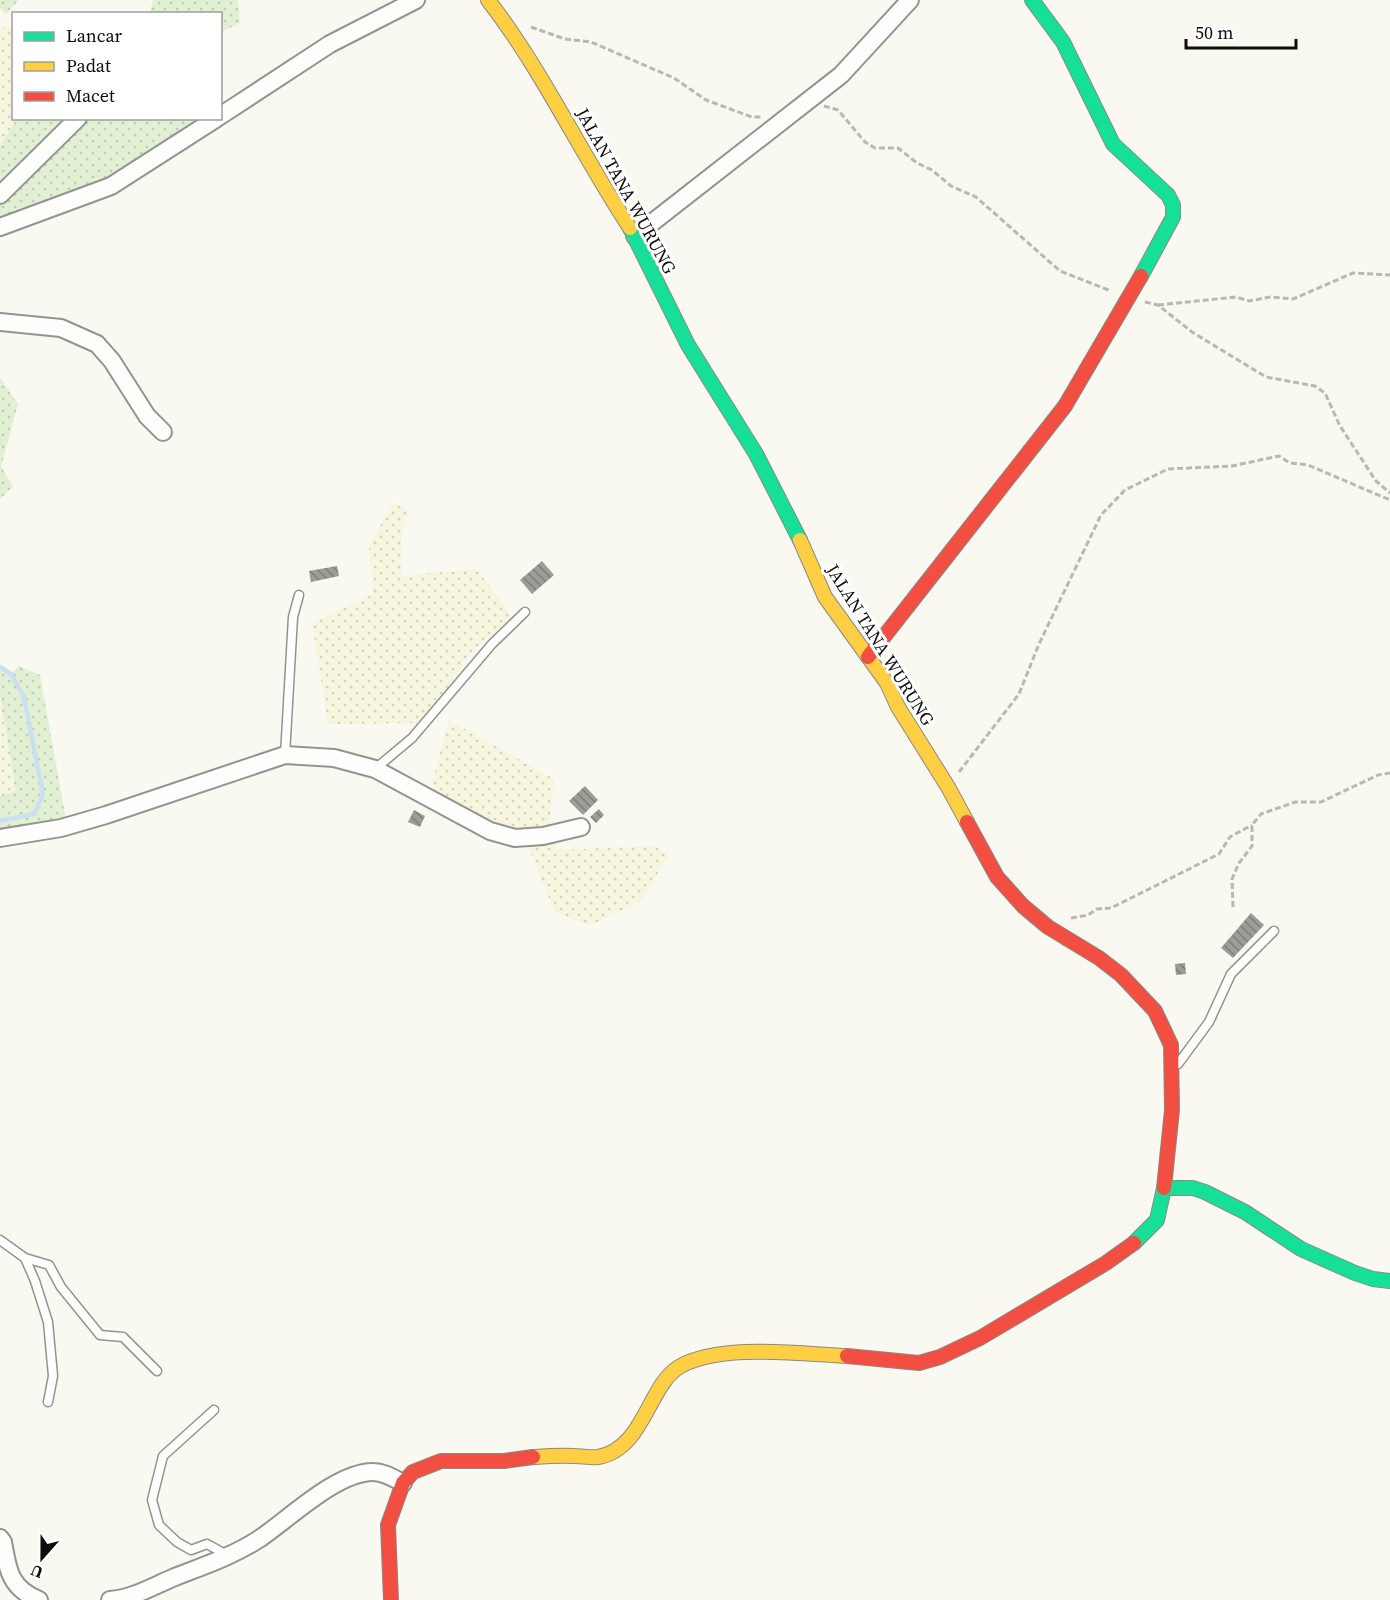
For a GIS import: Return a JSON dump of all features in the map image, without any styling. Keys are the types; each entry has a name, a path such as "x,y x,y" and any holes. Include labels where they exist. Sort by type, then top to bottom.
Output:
{"street":[{"path":"222,115 330,44 416,0"},
{"name":"JALAN TANA WURUNG","path":"403,1483 413,1472 441,1461 504,1461 552,1455 598,1457 616,1449 632,1437 664,1383 677,1368 697,1359 728,1353 848,1357 919,1363 940,1357 1000,1326 1106,1263 1139,1239 1157,1220 1164,1188 1172,1110 1171,1045 1155,1011 1121,975 1099,958 1048,927 1023,906 998,877 948,787 898,707 887,683 825,597 796,530 756,454 688,345 635,236 606,192 556,103 488,0"},
{"path":"635,236 841,75 910,0"},
{"path":"868,657 1065,406 1173,217 1173,201 1120,152 1108,137 1063,42 1032,0"},
{"path":"0,195 76,120"},
{"path":"0,228 111,186 214,120"},
{"path":"0,322 61,328 97,344 112,361 154,425 163,432"},
{"path":"0,838 60,828 106,815 285,755 334,758 375,770 490,831 515,838 543,836 581,827"},
{"path":"1164,1188 1192,1188 1205,1192 1245,1212 1301,1249 1355,1273 1373,1279 1390,1281"},
{"path":"110,1600 132,1596 154,1588 228,1555 258,1539 316,1496 340,1482 372,1472 388,1475 403,1483 388,1525 391,1600"},
{"path":"0,1538 3,1542 9,1574 23,1592 39,1600"}],"lane":[{"path":"285,755 293,617 299,595"},
{"path":"375,770 412,738 492,644 525,612"},
{"path":"1171,1074 1209,1022 1231,974 1274,932"},
{"path":"0,1240 25,1258 49,1265 61,1287 100,1335 123,1337 157,1371"},
{"path":"25,1258 48,1322 53,1376 48,1402"},
{"path":"214,1410 163,1456 152,1500 159,1525 177,1542 191,1550 207,1544 228,1555"}],"path":[{"path":"502,18 565,39 591,42 674,78 706,100 752,117 786,117"},
{"path":"821,105 838,110 865,142 875,148 897,148 917,163 932,170 951,186 976,197 1060,271 1128,299 1158,305 1236,297 1249,301 1269,297 1293,299 1353,273 1390,275"},
{"path":"1158,305 1192,332 1266,377 1315,386 1325,393 1340,426 1376,481 1390,493"},
{"path":"948,787 1019,694 1039,644 1101,515 1125,490 1168,469 1232,466 1279,456 1290,463 1308,465 1390,500"},
{"path":"1048,927 1072,917 1088,915 1097,909 1111,908 1219,854 1230,837 1252,825 1261,814 1295,802 1321,802 1378,775 1390,773"},
{"path":"1233,907 1232,879 1239,863 1252,846 1252,825"}],"green space":[{"path":"0,0 19,0 6,14 0,8"},
{"path":"153,0 238,0 240,23 222,32 222,12 150,12"},
{"path":"12,25 12,120 16,120 0,146 0,30"},
{"path":"16,120 206,120 122,184 0,227 0,146"},
{"path":"0,378 18,404 1,467 13,486 0,499"},
{"path":"393,502 409,512 402,530 401,576 477,569 513,619 470,653 425,723 328,724 312,623 373,594 369,547"},
{"path":"19,666 40,675 66,820 0,833 0,796 16,791 0,695 0,667 11,674"},
{"path":"0,695 16,791 0,796"},
{"path":"449,720 554,779 549,829 557,850 655,846 668,856 641,901 589,926 555,912 521,830 495,823 430,790"}],"building":[{"path":"542,561 554,575 532,594 520,580"},
{"path":"337,566 339,576 311,582 309,571"},
{"path":"585,786 598,800 583,815 569,801"},
{"path":"599,809 604,815 596,823 590,817"},
{"path":"414,810 425,816 420,827 408,822"},
{"path":"1251,913 1264,925 1233,958 1221,948"},
{"path":"1185,963 1186,974 1176,975 1175,964"}],"waterway":[{"path":"0,667 11,674 24,697 43,795 34,814 0,821"}],"traffic: fast":[{"path":"1032,0 1063,42 1113,144 1168,195 1173,205 1173,217 1141,276"},
{"path":"630,228 688,345 756,454 800,540"},
{"path":"1134,1243 1157,1220 1164,1188 1193,1188 1245,1212 1301,1249 1355,1273 1373,1279 1390,1281"}],"traffic: slow":[{"path":"488,0 526,55 630,228"},
{"path":"800,540 825,597 887,683 898,707 967,822"},
{"path":"533,1457 598,1457 613,1452 636,1430 669,1376 679,1367 696,1360 738,1352 847,1356"}],"traffic: jam":[{"path":"868,657 1065,406 1141,276"},
{"path":"967,822 997,877 1023,906 1048,927 1099,958 1121,975 1155,1011 1171,1045 1172,1110 1164,1188"},
{"path":"847,1356 919,1363 940,1357 980,1338 1106,1263 1134,1243"},
{"path":"391,1600 388,1525 403,1483 413,1472 441,1461 504,1461 533,1457"}]}
